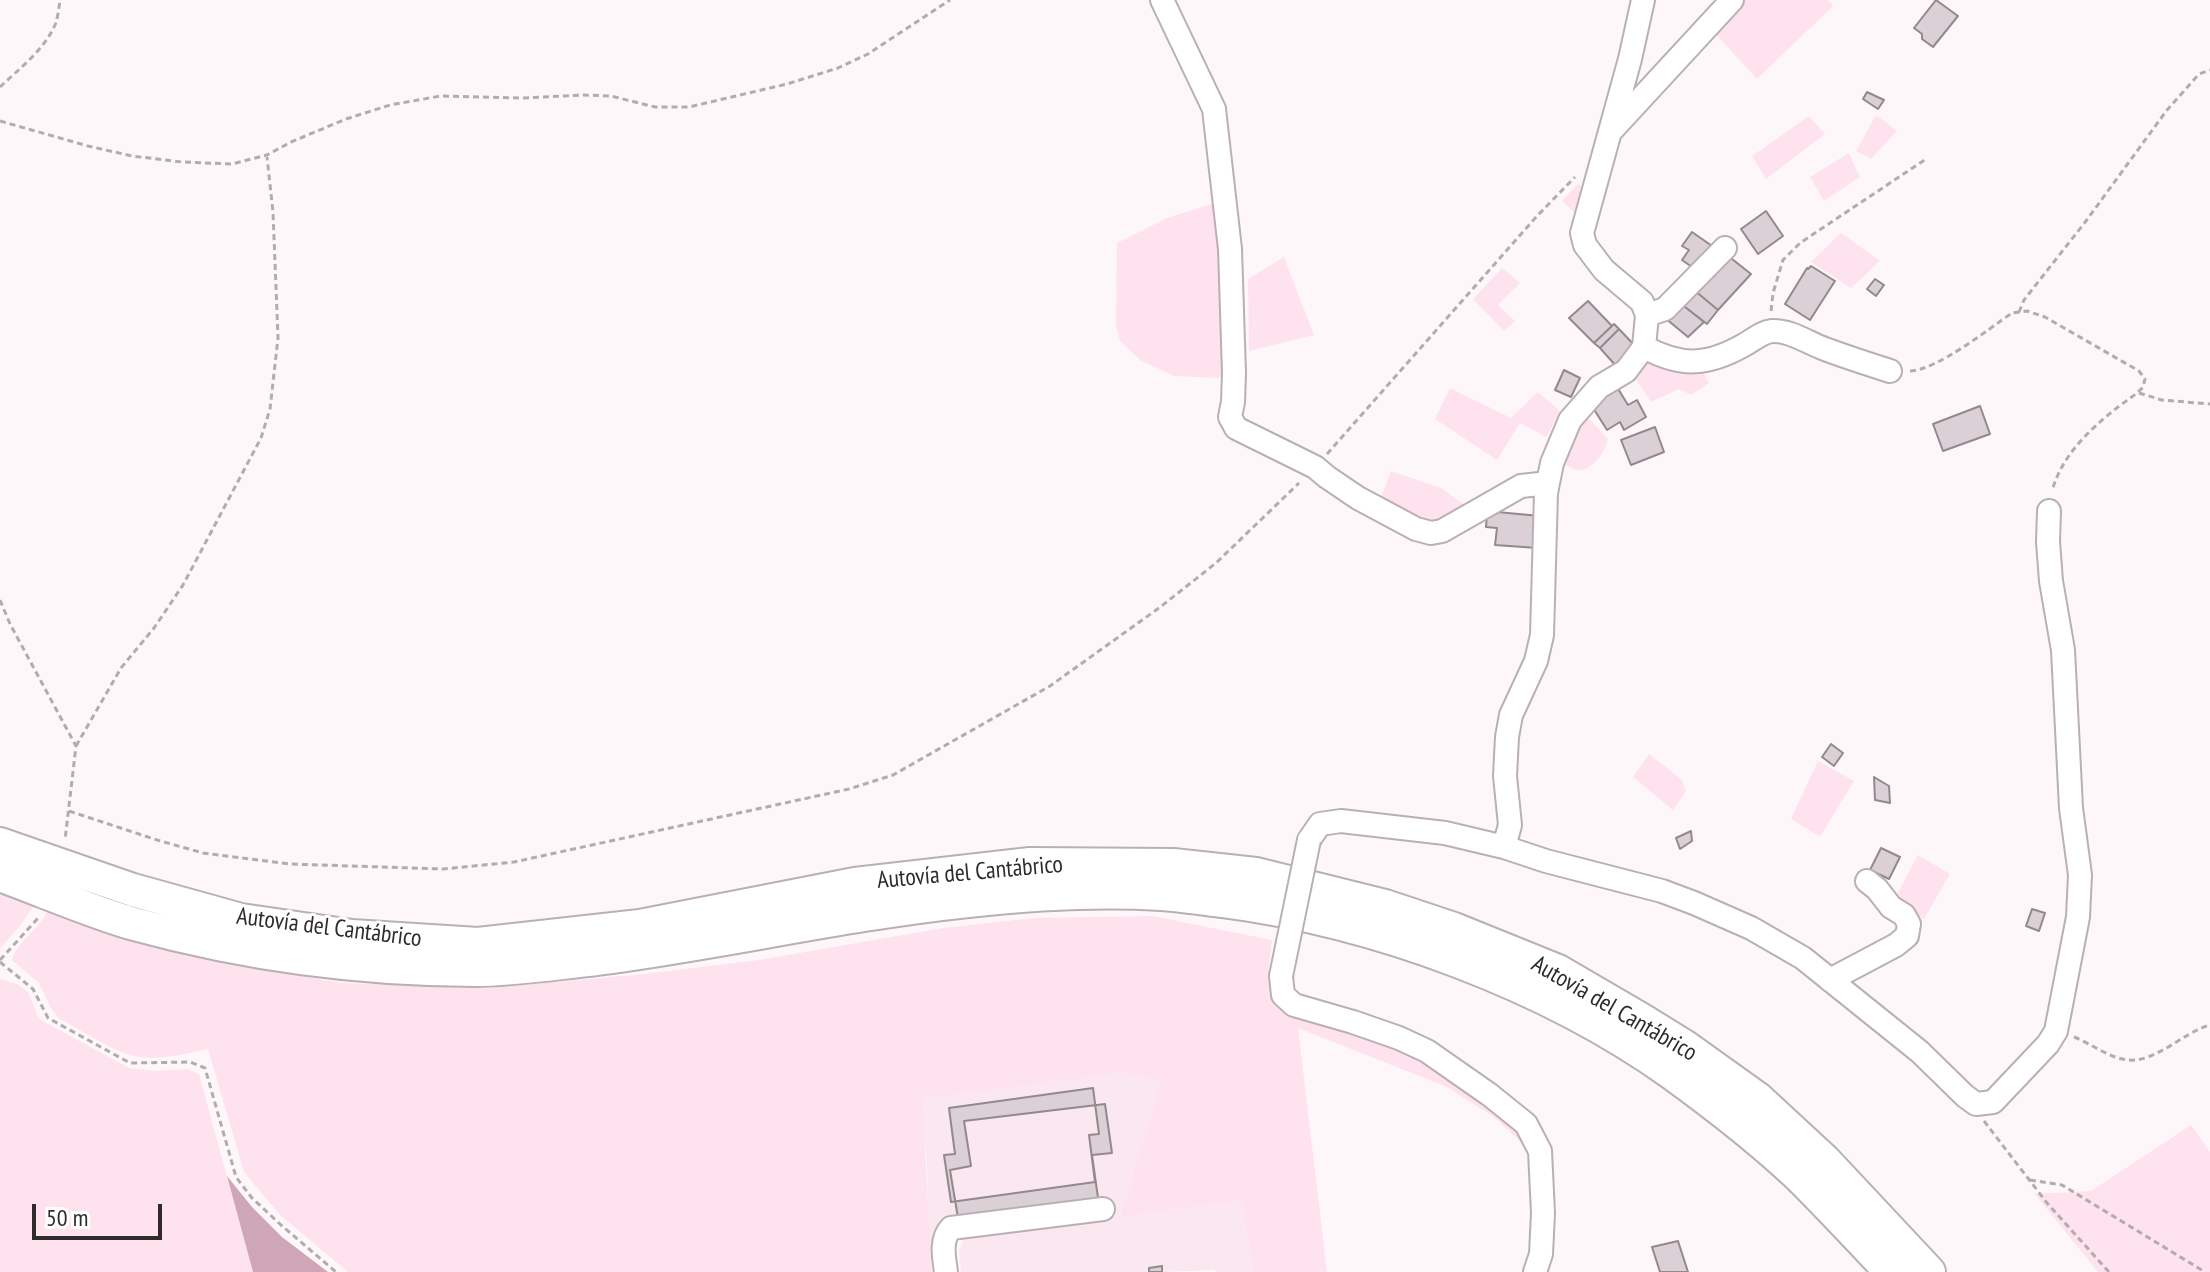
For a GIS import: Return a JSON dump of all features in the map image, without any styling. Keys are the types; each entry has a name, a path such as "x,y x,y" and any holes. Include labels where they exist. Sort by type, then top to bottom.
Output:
{"highway":[{"name":"Autovía del Cantábrico","path":"0,844 133,890 241,920 352,936 478,944 640,926 855,884 1030,864 1173,865 1256,874 1385,906 1454,929 1558,971 1642,1020 1758,1099 1825,1161 1929,1272"},
{"name":"Autovía del Cantábrico","path":"0,875 129,922 216,944 333,964 407,969 482,970 568,962 953,903 1073,893 1165,894 1266,907 1370,931 1436,953 1516,986 1597,1027 1670,1072 1733,1120 1797,1174 1891,1272"}],"street":[{"path":"1162,0 1214,109 1230,249 1234,373 1230,417 1236,428 1315,467 1358,498 1416,529 1431,533 1442,531 1521,486 1548,483"},
{"path":"1504,847 1510,825 1505,776 1509,726 1536,661 1542,635 1546,493 1552,463 1570,420 1599,387 1626,371 1644,347 1647,315 1642,302 1604,270 1585,245 1582,233 1611,132 1643,0"},
{"path":"1611,132 1732,0"},
{"path":"1647,315 1665,309 1725,248"},
{"path":"1644,347 1661,356 1705,361 1724,356 1772,331 1787,333 1822,349 1890,371"},
{"path":"1535,1272 1541,1254 1543,1213 1540,1151 1526,1124 1427,1051 1353,1022 1294,1005 1283,995 1281,976 1309,840 1320,824 1341,821 1445,833 1662,891 1694,903 1751,928 1803,958 1920,1052 1965,1096 1976,1104 1993,1102 2048,1044 2056,1031 2078,917 2080,875 2071,808 2063,650 2051,581 2049,511"},
{"path":"1830,980 1907,936 1909,924 1904,915 1891,907 1867,881"},
{"path":"946,1272 944,1246 946,1233 951,1228 1103,1209"}],"path":[{"path":"0,87 47,38 55,24 60,0"},
{"path":"0,121 132,156 232,164 267,155 346,119 390,105 441,96 611,96 655,107 689,107 787,84 838,68 868,54 950,0"},
{"path":"2019,312 2024,300 2167,110 2199,74 2210,70"},
{"path":"64,844 76,746 121,668 154,628 183,585 261,438 270,409 278,338 273,212 267,155"},
{"path":"1772,331 1773,293 1783,260 1800,243 1926,159"},
{"path":"69,811 203,853 290,864 443,869 514,862 849,789 893,775 1062,678 1216,563 1315,467 1538,215 1581,171"},
{"path":"1890,371 1920,370 1935,364 2012,313 2027,311 2045,317 2139,371 2145,379 2139,392 2090,430 2069,456 2057,475 2049,511"},
{"path":"2139,392 2162,400 2210,404"},
{"path":"0,600 76,746"},
{"path":"39,917 0,961 33,989 48,1018 130,1063 190,1062 205,1068 236,1177 252,1198 336,1272"},
{"path":"2056,1031 2130,1060 2151,1056 2181,1037 2210,1025"},
{"path":"1976,1104 1985,1123 2047,1203 2109,1272"},
{"path":"2030,1180 2062,1185 2205,1272"}],"shaded area":[{"path":"1744,0 1828,0 1833,6 1757,79 1713,31"},
{"path":"1876,115 1897,131 1871,159 1856,151"},
{"path":"1809,116 1825,134 1766,179 1752,156"},
{"path":"1849,153 1860,177 1824,201 1810,177"},
{"path":"1578,184 1585,188 1577,215 1562,201"},
{"path":"1215,203 1229,363 1219,378 1174,376 1140,360 1120,341 1116,325 1117,243 1167,218"},
{"path":"1841,233 1880,261 1851,288 1811,262"},
{"path":"1284,257 1314,335 1249,351 1248,279"},
{"path":"1502,268 1520,283 1498,305 1515,321 1504,331 1473,299"},
{"path":"1649,361 1703,372 1709,383 1691,395 1679,389 1651,402 1633,375 1639,364"},
{"path":"1450,388 1511,418 1538,392 1560,411 1546,437 1520,423 1497,460 1435,419"},
{"path":"1583,412 1608,439 1606,446 1587,469 1574,469 1567,465 1555,479"},
{"path":"1391,471 1441,488 1470,509 1435,523 1417,518 1380,500"},
{"path":"1649,754 1681,779 1686,791 1673,810 1633,777"},
{"path":"1818,761 1854,781 1820,837 1791,819"},
{"path":"1918,855 1950,874 1924,919 1893,902"},
{"path":"0,893 34,906 0,948"},
{"path":"47,912 212,961 342,983 488,988 759,960 943,928 1034,918 1152,916 1272,940 1268,974 1275,991 1425,1058 1524,1134 1521,1142 1494,1117 1447,1087 1298,1028 1327,1272 1254,1272 1241,1201 1120,1217 1161,1081 1119,1073 922,1098 932,1272 348,1272 280,1215 244,1172 208,1049 165,1057 129,1055 60,1019 52,1010 39,983 12,960 18,947"},
{"path":"0,979 17,984 28,992 39,1019 129,1068 157,1071 188,1069 199,1074 253,1272 0,1272"},
{"path":"1115,1072 1161,1081 1120,1217 1241,1201 1254,1272 1162,1272 1161,1266 1149,1268 1149,1272 961,1272 959,1249 964,1239 929,1244 922,1098"},
{"path":"2191,1125 2210,1152 2210,1272 2098,1272 2035,1194 2091,1191"},
{"path":"227,1176 282,1237 328,1272 253,1272"}],"building":[{"path":"1936,0 1958,16 1933,47 1914,28"},
{"path":"1867,92 1884,100 1878,109 1863,99"},
{"path":"1766,211 1783,236 1758,254 1741,229"},
{"path":"1692,232 1715,248 1699,272 1682,260 1689,250 1682,246"},
{"path":"1727,255 1751,274 1718,310 1694,290"},
{"path":"1811,266 1835,281 1810,320 1785,304"},
{"path":"1875,279 1884,285 1876,296 1867,289"},
{"path":"1694,290 1718,310 1707,324 1680,303"},
{"path":"1588,301 1612,326 1594,343 1569,318"},
{"path":"1680,303 1704,322 1688,337 1665,318"},
{"path":"1614,324 1619,329 1600,348 1594,343"},
{"path":"1619,329 1636,347 1616,366 1600,348"},
{"path":"1564,370 1580,378 1571,397 1555,390"},
{"path":"1617,387 1628,405 1637,400 1646,417 1624,430 1620,422 1607,430 1590,403"},
{"path":"1980,406 1990,434 1943,451 1933,424"},
{"path":"1655,427 1664,452 1631,465 1621,440"},
{"path":"1487,513 1540,516 1537,548 1495,545 1497,528 1486,527"},
{"path":"1831,744 1843,753 1834,766 1822,757"},
{"path":"1874,777 1889,786 1890,803 1875,800"},
{"path":"1691,831 1692,841 1680,849 1676,838"},
{"path":"1881,848 1900,857 1889,879 1870,870"},
{"path":"2032,909 2045,913 2039,931 2026,926"},
{"path":"1093,1088 1099,1134 1089,1135 1095,1182 951,1202 944,1155 955,1154 949,1108"},
{"path":"1105,1104 1112,1153 1092,1155 1098,1198 958,1218 950,1170 971,1166 964,1121"},
{"path":"1678,1241 1688,1272 1660,1272 1652,1247"},
{"path":"1162,1266 1162,1272 1149,1272 1149,1268"}]}
